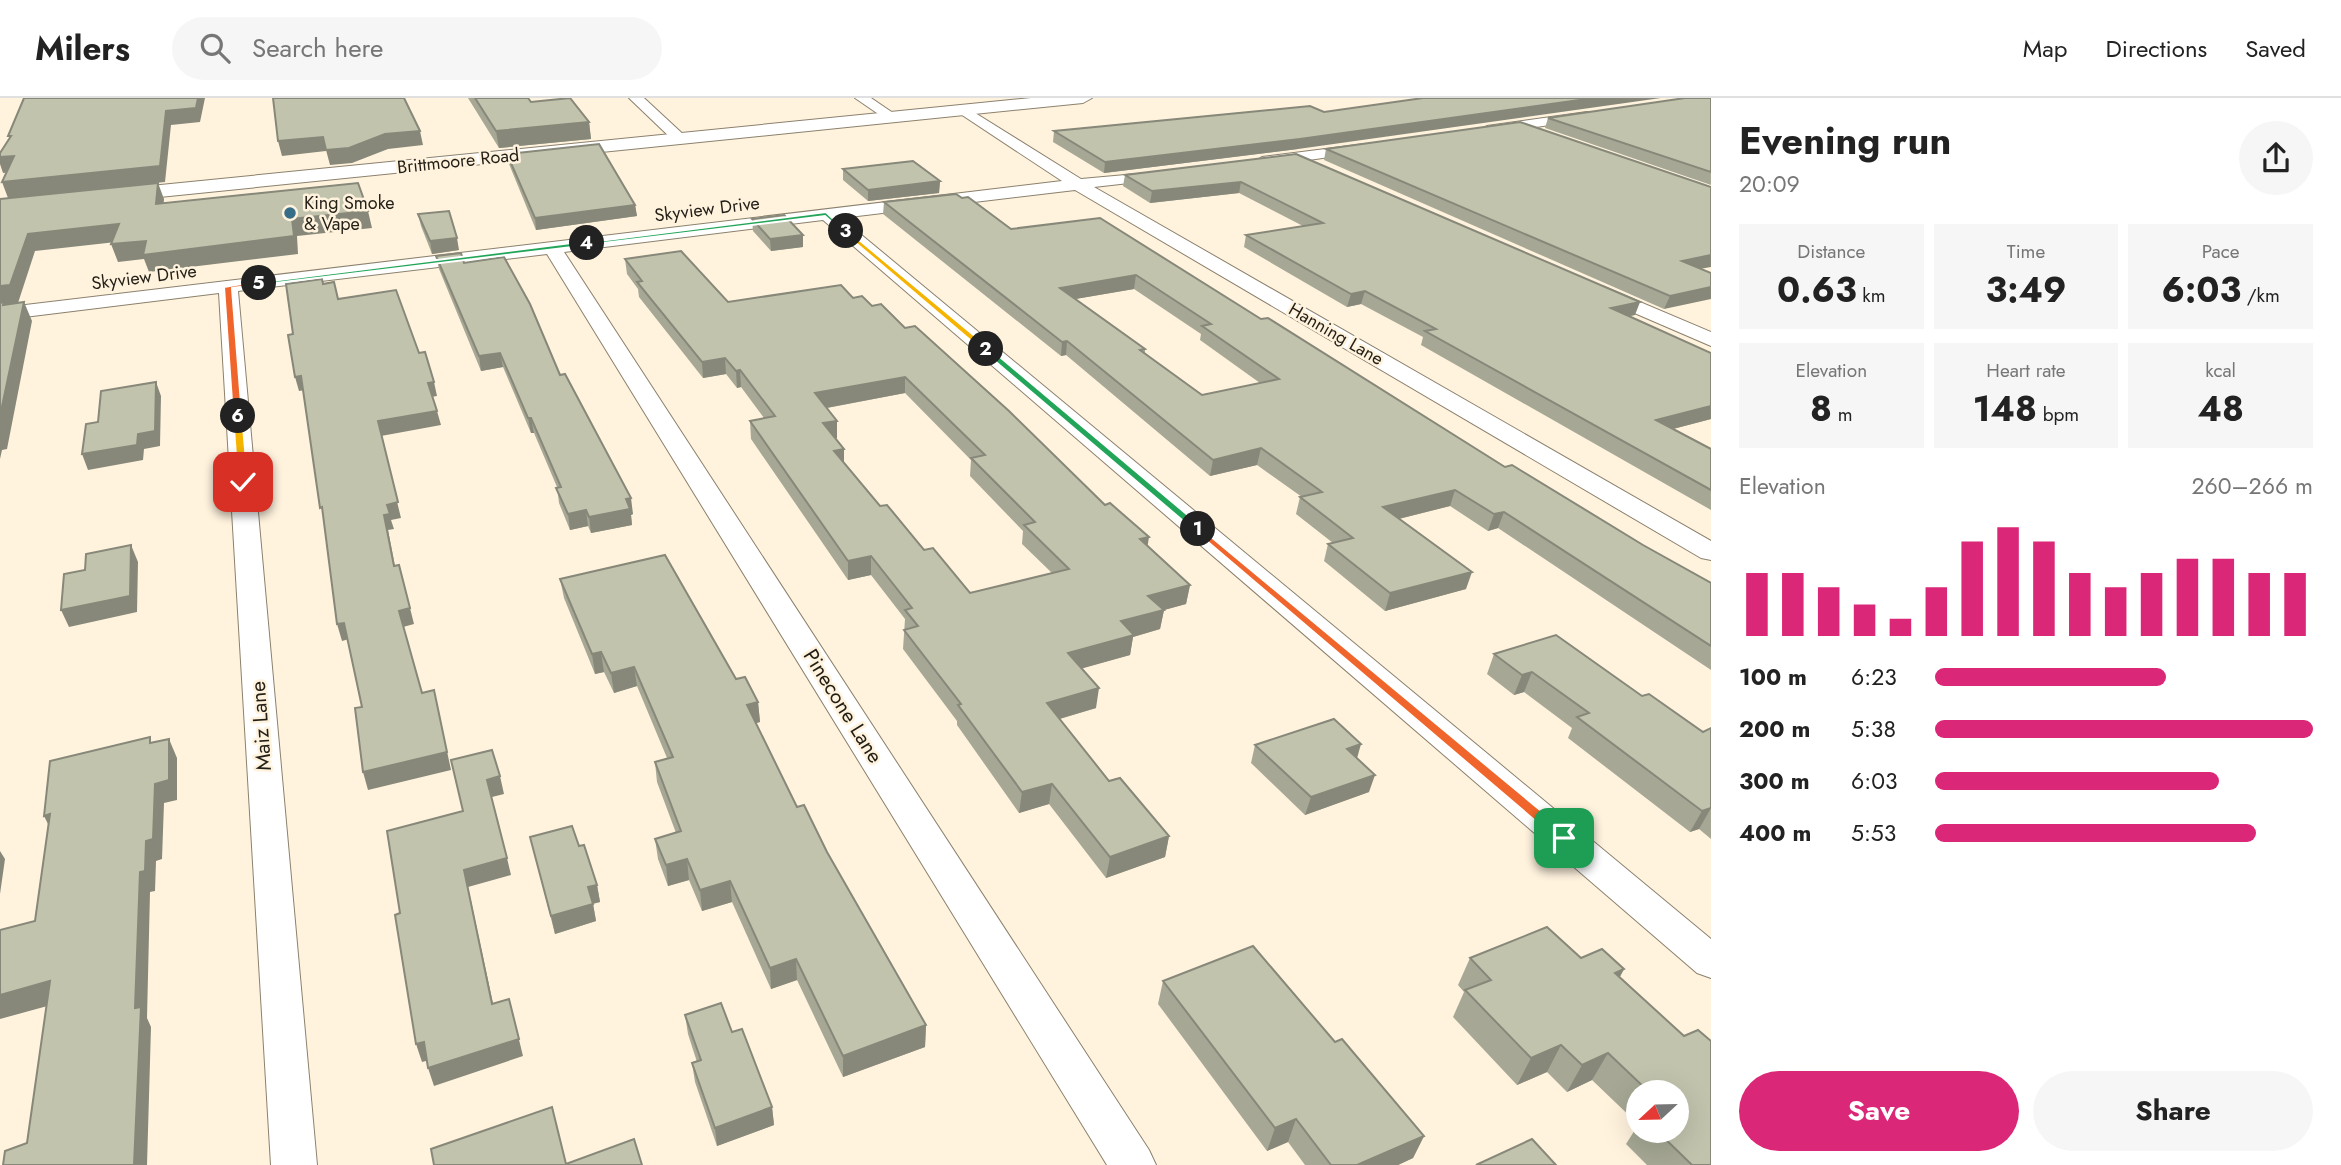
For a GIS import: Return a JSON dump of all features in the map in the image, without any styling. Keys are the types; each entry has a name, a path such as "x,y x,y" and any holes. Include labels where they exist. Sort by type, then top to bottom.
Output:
{"main road":[{"name":"Brittmoore Road","path":"89,198 1083,98"}],"street":[{"path":"636,98 680,139"},
{"path":"862,98 892,117"},
{"name":"Hanning Lane","path":"964,110 1077,184 1711,552"},
{"path":"1475,132 1610,112"},
{"path":"1516,126 1555,139"},
{"path":"1242,164 1379,146"},
{"path":"1298,157 1335,174"},
{"name":"Skyview Drive","path":"0,314 1187,171"},
{"path":"826,214 1711,962"},
{"name":"Pinecone Lane","path":"552,247 1133,1165"},
{"path":"1586,285 1711,340"},
{"name":"Maiz Lane","path":"228,287 294,1165"}],"building":[{"path":"24,98 198,98 196,108 166,111 160,166 2,182 14,156 0,157 0,153 11,136 8,136"},
{"path":"273,98 404,98 420,131 385,134 349,148 326,150 323,137 278,141"},
{"path":"475,98 528,98 531,102 570,98 589,122 496,131"},
{"path":"1423,98 1594,98 1300,139 1105,162 1054,131 1310,106 1324,112"},
{"path":"1685,98 1711,98 1711,172 1548,118"},
{"path":"1520,122 1711,187 1711,255 1682,261 1711,273 1711,287 1670,296 1326,149"},
{"path":"599,144 635,205 535,218 507,154"},
{"path":"1296,154 1640,302 1611,308 1711,353 1711,406 1656,420 1711,449 1711,490 1425,331 1436,329 1365,291 1351,294 1246,235 1323,223 1241,182 1152,191 1125,175"},
{"path":"913,161 940,181 868,190 843,169"},
{"path":"158,183 156,204 358,183 368,211 292,219 294,236 143,255 146,241 111,244 119,224 28,234 10,285 0,286 0,199"},
{"path":"956,194 962,198 968,197 1011,229 1100,218 1261,319 1268,318 1505,467 1512,465 1711,583 1711,646 1504,512 1494,514 1455,490 1383,507 1472,572 1390,593 1328,544 1353,538 1300,497 1322,492 1261,448 1213,460 1067,341 1062,342 884,202","holes":["1136,275 1211,324 1202,326 1279,379 1202,395 1140,350 1145,349 1060,288"]},
{"path":"449,211 457,238 430,241 418,214"},
{"path":"784,215 803,235 770,239 752,219"},
{"path":"681,251 728,302 841,285 853,298 862,296 872,306 881,304 905,328 915,326 1009,411 1105,505 1110,503 1149,537 1140,539 1190,585 1148,596 1164,610 1121,621 1134,635 1068,653 1099,688 1047,703 1109,781 1120,778 1169,836 1110,857 1052,784 1022,792 958,705 961,704 904,630 918,626 905,610 912,608 871,556 848,561 750,421 775,416 740,370 736,371 725,358 702,362 637,282 642,281 625,259","holes":["905,377 985,455 971,458 1035,522 1024,525 1069,569 970,593 933,548 924,550 887,505 880,506 834,451 844,449 823,423 837,421 815,393"]},
{"path":"461,253 464,263 504,257 530,304 560,375 565,374 631,498 626,499 630,509 589,517 586,510 568,514 556,488 561,487 500,353 479,356 436,256"},
{"path":"322,279 323,284 334,282 338,299 396,290 419,353 425,352 434,382 428,383 437,411 378,421 398,502 387,505 390,514 384,515 394,566 399,565 410,608 399,611 422,693 434,690 447,752 363,772 355,708 362,707 344,623 337,624 301,376 295,377 288,335 293,334 286,284"},
{"path":"4,302 3,305 24,302 0,416 0,303"},
{"path":"156,382 155,431 138,434 137,445 82,454 86,424 98,422 101,391"},
{"path":"131,545 130,596 61,610 64,574 85,570 86,554"},
{"path":"665,555 736,679 745,677 758,702 747,705 797,807 804,805 827,852 926,1025 843,1056 796,959 770,968 730,881 700,890 687,859 666,865 655,839 681,831 655,762 673,757 634,667 611,673 601,652 592,654 560,579"},
{"path":"1556,635 1642,696 1649,694 1703,732 1711,728 1711,808 1702,811 1577,717 1589,713 1532,672 1522,675 1494,654"},
{"path":"1334,719 1361,744 1347,749 1375,775 1311,797 1255,745"},
{"path":"150,737 150,743 169,739 169,780 155,784 153,839 146,841 145,871 140,872 135,1008 141,1007 134,1165 3,1165 5,1151 27,1143 50,981 0,995 0,930 35,921 50,814 44,816 50,761"},
{"path":"492,750 500,776 487,780 507,858 464,870 492,1004 509,999 519,1039 428,1068 424,1042 416,1044 395,915 400,913 387,831 463,811 451,760"},
{"path":"572,826 579,846 584,845 597,885 588,887 593,904 551,916 530,837"},
{"path":"1547,927 1581,958 1602,949 1624,969 1615,973 1684,1036 1698,1030 1711,1041 1711,1165 1692,1165 1669,1143 1689,1143 1689,1080 1636,1080 1608,1053 1582,1065 1561,1045 1531,1058 1465,990 1491,980 1470,958"},
{"path":"1253,946 1335,1042 1342,1039 1424,1136 1357,1165 1331,1165 1296,1119 1275,1128 1163,981"},
{"path":"721,1003 732,1032 742,1029 772,1107 715,1128 692,1063 701,1060 685,1015"},
{"path":"552,1107 566,1164 634,1139 642,1165 434,1165 431,1149"},
{"path":"1532,1139 1556,1165 1476,1165"}],"place":[{"name":"King Smoke & Vape","path":"290,213"}],"route":[{"path":"243,482 228,287 826,214 1564,838"}]}
